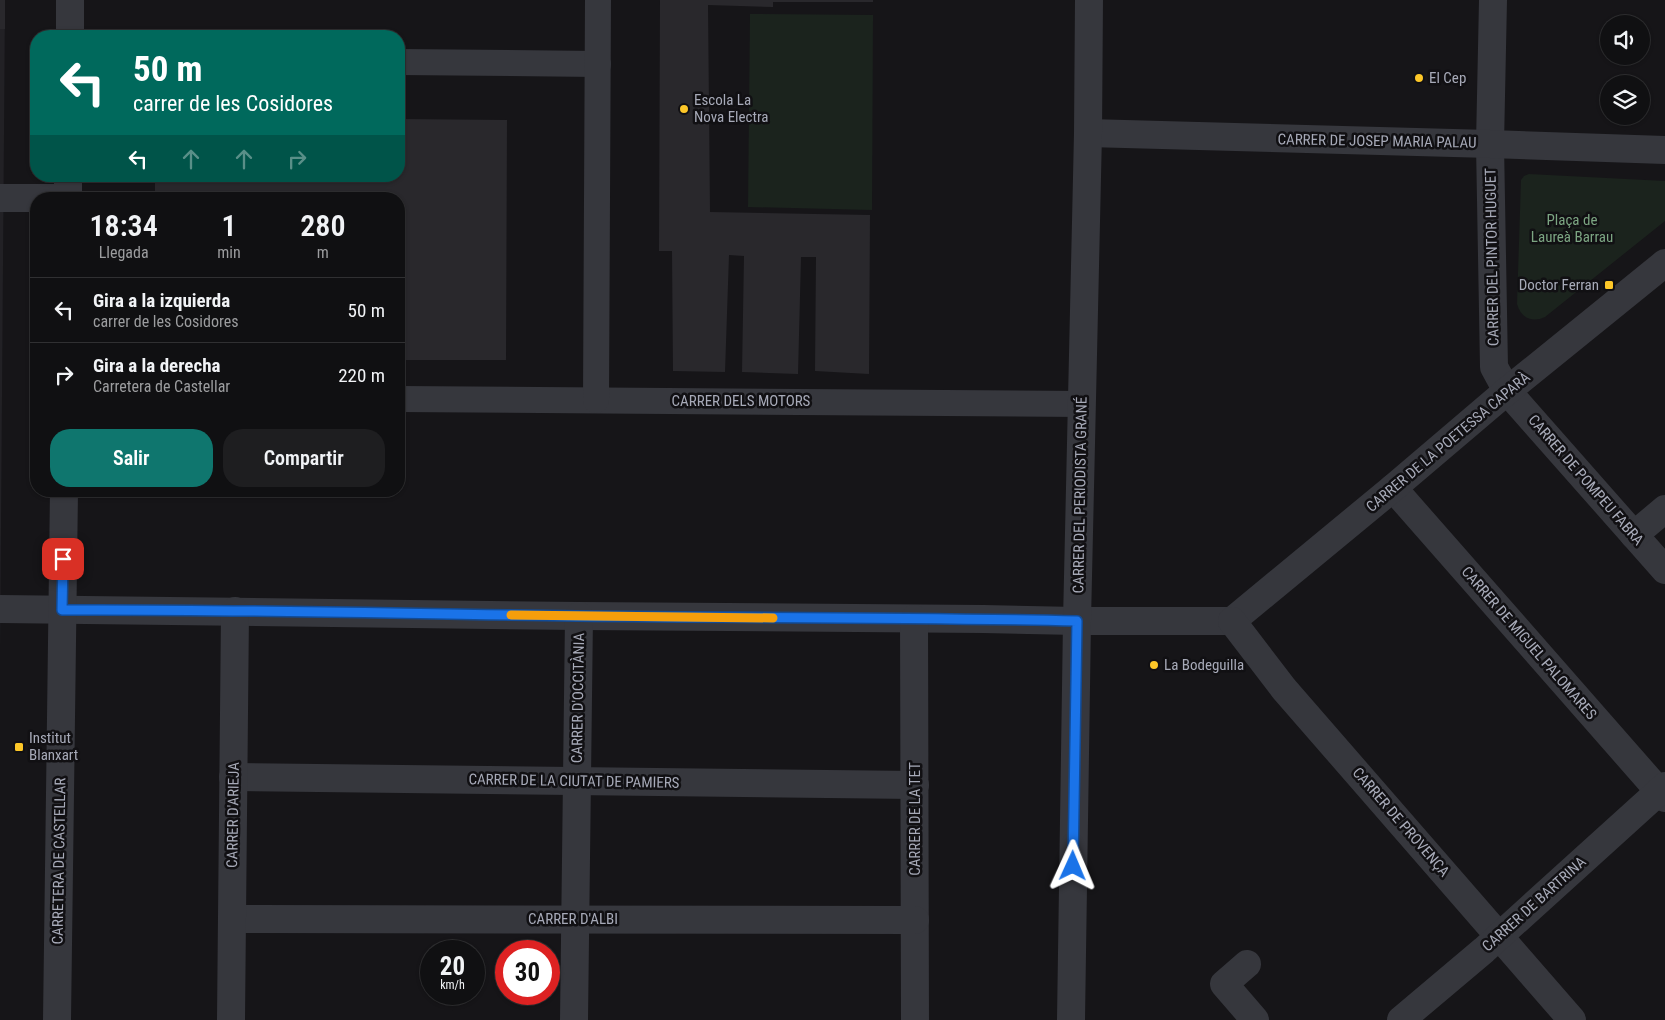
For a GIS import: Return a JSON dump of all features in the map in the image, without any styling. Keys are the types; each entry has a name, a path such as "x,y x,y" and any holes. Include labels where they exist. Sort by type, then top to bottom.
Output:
{"street":[{"path":"70,0 70,30"},
{"path":"596,400 598,0"},
{"name":"CARRER DEL PERIODISTA GRANÉ","path":"1071,1020 1089,0"},
{"name":"CARRER DEL PINTOR HUGUET","path":"1492,0 1490,144 1494,367 1507,391"},
{"path":"405,62 598,64"},
{"name":"CARRER DE JOSEP MARIA PALAU","path":"1088,133 1665,150"},
{"path":"0,198 30,195"},
{"name":"CARRER DE LA POETESSA CAPARÀ","path":"1232,621 1507,391 1665,263"},
{"name":"CARRER DE POMPEU FABRA","path":"1507,391 1665,570"},
{"name":"CARRER DELS MOTORS","path":"405,399 1082,404"},
{"name":"CARRER DE MIGUEL PALOMARES","path":"1393,488 1663,792"},
{"name":"CARRETERA DE CASTELLAR","path":"57,1020 64,497"},
{"path":"1634,534 1665,509"},
{"path":"0,609 1077,621 1232,621"},
{"name":"CARRER D'ARIEJA","path":"231,1020 235,611"},
{"name":"CARRER D'OCCITÀNIA","path":"574,1020 578,616"},
{"name":"CARRER DE LA TET","path":"914,619 915,1020"},
{"name":"CARRER DE PROVENÇA","path":"1232,621 1284,689 1572,1020"},
{"name":"CARRER DE LA CIUTAT DE PAMIERS","path":"233,777 915,786"},
{"name":"CARRER DE BARTRINA","path":"1401,1020 1663,792"},
{"name":"CARRER D'ALBI","path":"232,919 915,920"},
{"path":"1247,964 1224,984 1255,1020"}],"shaded area":[{"path":"0,0 5,0 0,656"}],"green space":[{"path":"750,14 873,15 872,210 748,207"},
{"name":"Plaça de Laureà Barrau","path":"1529,174 1665,181 1665,221 1545,317 1540,319 1531,319 1524,316 1517,304 1521,180"}],"building":[{"path":"0,0 5,0 5,29 0,29"},
{"name":"Escola La Nova Electra","path":"660,0 873,0 873,2 773,2 773,7 708,5 710,212 870,215 869,374 815,371 816,257 801,257 798,374 742,372 744,256 729,255 725,372 673,371 672,251 659,251"},
{"path":"405,119 507,120 506,360 405,360 405,192 155,192 155,182 405,182"}],"slow traffic":[{"path":"511,615 773,618"}],"place":[{"name":"El Cep","path":"1419,78"},
{"name":"Escola La Nova Electra","path":"684,109"},
{"name":"Doctor Ferran","path":"1609,285"},
{"name":"La Bodeguilla","path":"1154,665"},
{"name":"Institut Blanxart","path":"19,747"}],"route":[{"path":"63,559 62,610 1077,621 1073,866"}]}
